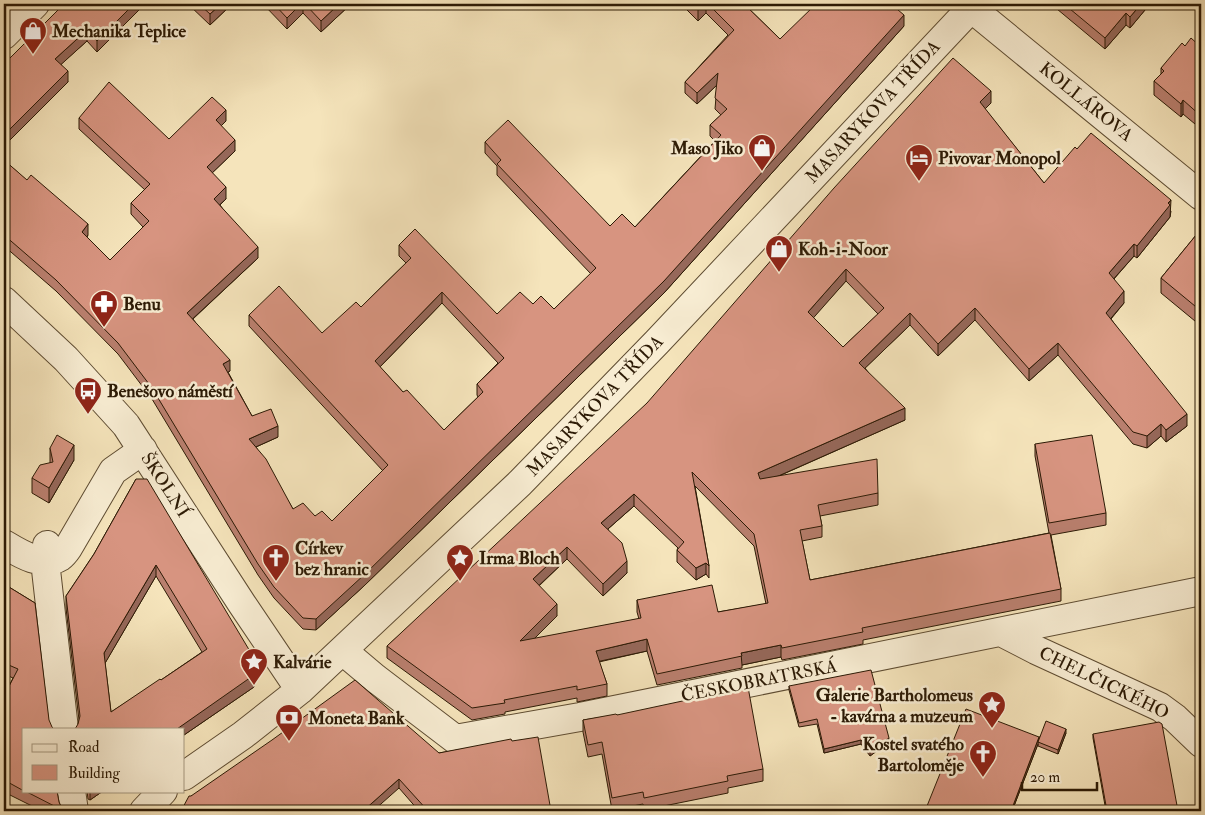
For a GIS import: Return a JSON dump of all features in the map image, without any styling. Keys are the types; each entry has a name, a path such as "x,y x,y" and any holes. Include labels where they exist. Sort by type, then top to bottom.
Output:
{"street":[{"path":"4,35 35,4"},
{"name":"KOLLÁROVA","path":"973,6 1201,196"},
{"name":"MASARYKOVA TŘÍDA","path":"185,775 243,735 300,690 520,483 657,342 973,6"},
{"name":"ŠKOLNÍ","path":"4,301 66,359 126,425 300,690"},
{"path":"4,544 29,557 46,553 59,557 68,548 113,471 143,450"},
{"path":"46,553 64,728"},
{"name":"ČESKOBRATRSKÁ","path":"343,651 455,739 590,715 1201,591"},
{"name":"CHELČICKÉHO","path":"1001,632 1160,707 1175,718 1201,743"},
{"path":"71,792 74,811"},
{"path":"144,811 163,792"}],"building":[{"path":"64,4 134,4 97,41 87,30 55,59 68,71 4,135 4,64"},
{"path":"199,4 221,4 210,14"},
{"path":"274,4 301,4 287,18"},
{"path":"305,4 339,4 321,21"},
{"path":"692,4 704,4 698,10"},
{"path":"708,4 744,4 780,39 816,4 891,4 904,15 664,281 365,574 316,619 303,618 274,587 258,564 152,388 118,343 56,280 4,235 4,160 27,180 31,175 88,224 82,232 110,260 149,221 131,203 150,184 79,118 109,82 169,139 212,97 226,110 216,120 235,140 207,167 226,187 214,199 258,247 187,313 230,360 223,364 252,416 271,409 278,426 249,439 266,459 293,509 303,503 315,516 322,511 332,521 388,465 249,315 279,286 322,333 356,302 361,307 411,258 399,245 415,229 497,314 520,292 533,304 541,296 554,309 596,268 497,164 501,160 485,142 508,120 610,226 622,214 635,227 721,135 710,125 727,109 715,98 718,73 697,93 685,82 734,30","holes":["442,292 504,358 477,384 483,392 444,430 407,390 403,392 375,361"]},
{"path":"1064,4 1141,4 1130,17 1126,13 1105,38"},
{"path":"1191,38 1201,47 1201,116 1183,100 1181,104 1154,81 1164,71 1161,68 1182,43 1185,46"},
{"path":"953,58 991,91 980,102 1044,183 1075,147 1077,149 1091,133 1171,200 1168,203 1170,205 1137,246 1134,244 1109,273 1124,291 1106,313 1187,414 1166,430 1161,424 1147,436 1133,432 1058,343 1029,369 975,308 938,344 910,313 859,363 905,408 758,473 760,479 877,459 878,493 818,505 822,526 800,530 810,580 1050,533 1061,589 862,628 863,632 782,648 781,645 741,653 742,656 657,674 647,639 596,651 607,684 577,690 577,686 504,700 505,703 472,708 387,646 647,403 834,188","holes":["846,269 884,308 843,347 808,312","692,472 754,534 768,603 718,612 712,585 637,600 641,618 520,641 557,604 533,579 567,547 603,584 627,561 622,543 601,523 634,494 684,542 677,550 696,568 706,563 709,566"]},
{"path":"1201,229 1201,311 1161,278"},
{"path":"57,435 74,445 49,488 32,478 40,465 53,462 50,448"},
{"path":"1092,435 1106,513 1049,523 1035,444"},
{"path":"136,479 147,479 257,663 254,675 178,728 76,728 80,716 66,596 94,554","holes":["156,565 207,649 111,712 104,653"]},
{"path":"4,584 35,603 49,720 53,728 22,728 22,790 4,780 4,696 18,669 4,663"},
{"path":"871,670 889,738 870,751 861,740 824,749 817,719 799,723 789,686"},
{"path":"355,680 439,753 511,739 512,741 538,737 551,811 428,811 399,779 363,811 181,811 189,796 272,740"},
{"path":"748,687 763,769 727,776 728,781 644,798 643,792 612,798 602,742 588,745 583,720 617,715"},
{"name":"Kostel svatého Bartoloměje","path":"966,709 1039,737 1011,811 925,811"},
{"path":"1046,721 1066,729 1058,750 1038,742"},
{"path":"1159,722 1162,724 1178,811 1107,811 1093,734"},
{"path":"27,792 57,792 59,802 64,811"}],"place":[{"name":"Mechanika Teplice","path":"33,55"},
{"name":"Maso Jiko","path":"762,172"},
{"name":"Pivovar Monopol","path":"919,182"},
{"name":"Koh-i-Noor","path":"779,273"},
{"name":"Benu","path":"104,328"},
{"name":"Benešovo náměstí","path":"88,415"},
{"name":"Církev bez hranic","path":"276,582"},
{"name":"Irma Bloch","path":"460,582"},
{"name":"Kalvárie","path":"254,686"},
{"name":"Galerie Bartholomeus - kavárna a muzeum","path":"992,729"},
{"name":"Moneta Bank","path":"289,742"},
{"name":"Kostel svatého Bartoloměje","path":"983,778"}]}
